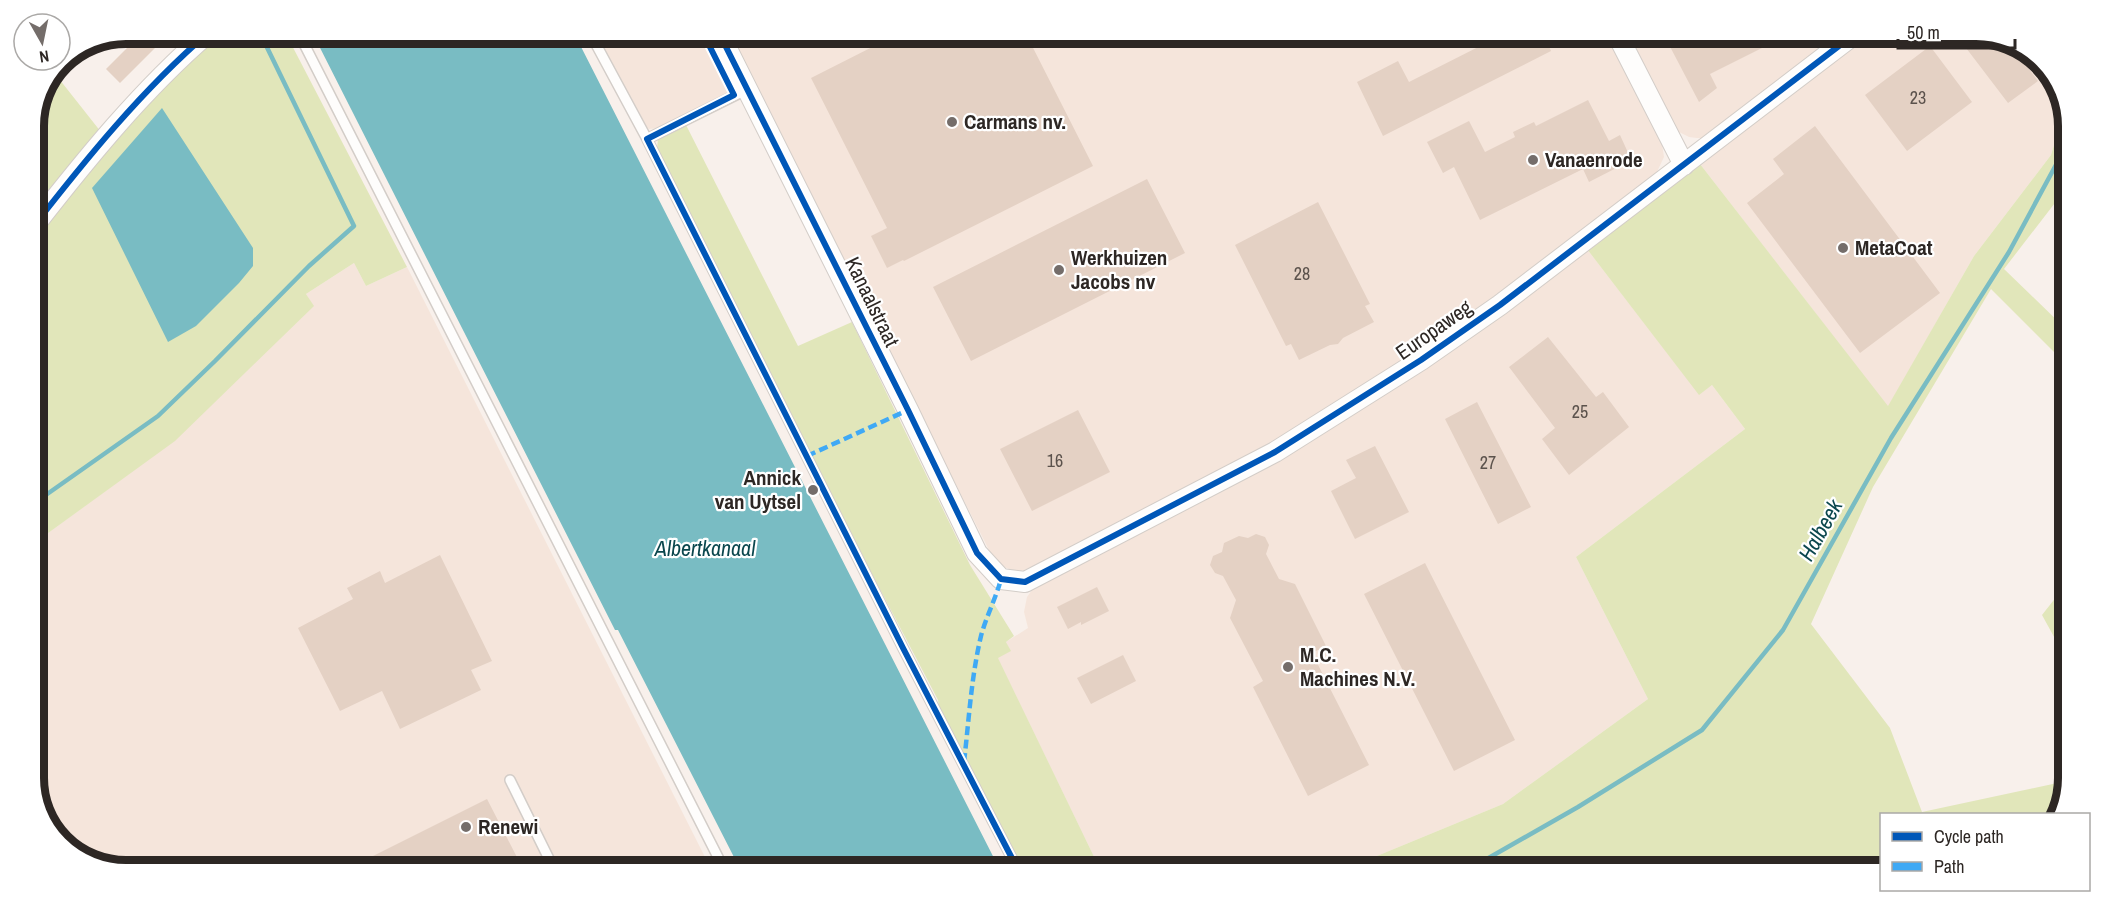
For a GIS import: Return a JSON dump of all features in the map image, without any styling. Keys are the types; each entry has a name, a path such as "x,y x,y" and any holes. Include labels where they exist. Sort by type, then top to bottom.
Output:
{"street":[{"path":"44,213 107,136 195,44"},
{"name":"Kanaalstraat","path":"725,44 977,553 1001,579"},
{"path":"1622,44 1684,165"},
{"name":"Europaweg","path":"1001,579 1025,582 1295,439 1421,360 1483,317 1841,44"}],"lane":[{"path":"304,44 719,860"},
{"path":"596,44 647,140 1012,860"},
{"path":"647,140 748,89"},
{"path":"510,780 550,860"}],"shaded area":[{"path":"601,44 1612,44 1662,144 1664,157 1655,176 1432,343 1251,454 1036,566 1018,572 1001,566 990,552 752,82 659,128 649,129 645,126"},
{"path":"1631,44 1830,44 1703,138 1689,137 1677,131"},
{"path":"1857,44 1993,45 2018,54 2035,67 2050,89 2057,109 2058,132 2051,155 1974,256 1888,407 1700,164"},
{"path":"1587,249 1699,394 1712,385 1745,429 1576,557 1648,699 1503,804 1370,860 1096,860 997,657 1010,651 1006,642 1028,628 1024,612 1027,597 1032,590"},
{"path":"354,263 366,286 407,267 706,860 125,860 109,858 80,846 57,823 48,804 44,783 44,536 175,440 313,306 306,294"}],"green space":[{"path":"207,44 291,44 407,267 366,286 354,263 306,294 314,306 175,441 44,536 44,225 67,195 173,78"},
{"path":"58,78 101,132 44,200 44,120 46,104"},
{"path":"686,125 798,346 852,322 970,565 1014,636 1006,642 1011,651 998,658 1096,860 1016,860 939,708 938,700 657,149 658,138"},
{"path":"2058,132 2058,199 2004,269 2058,321 2058,356 1991,289 1873,487 1811,624 1890,728 1922,812 2058,783 2057,794 2050,813 1880,813 1880,860 1370,860 1503,804 1648,699 1576,557 1745,429 1712,385 1699,395 1587,249 1700,164 1888,406 1974,256 2051,155"},
{"path":"2058,595 2058,644 2042,615"}],"water":[{"name":"Albertkanaal","path":"318,44 580,44 995,860 735,860 618,630 615,630"},
{"path":"162,108 253,248 253,266 239,283 196,326 168,342 92,188"}],"building":[{"path":"131,44 159,44 120,83 106,69"},
{"name":"Carmans nv.","path":"878,44 1031,44 1093,166 887,268 871,236 887,228 811,78"},
{"path":"1484,44 1548,44 1551,51 1383,136 1357,82 1398,61 1409,82"},
{"path":"1669,44 1760,44 1762,48 1710,74 1717,88 1699,102"},
{"path":"1963,44 1993,45 2018,54 2038,81 2008,103"},
{"path":"1930,46 1972,102 1907,151 1865,95"},
{"name":"Vanaenrode","path":"1588,100 1609,141 1620,135 1630,157 1628,162 1589,182 1583,169 1480,220 1454,167 1443,173 1427,142 1469,121 1485,152 1515,137 1513,132 1534,122 1536,126"},
{"name":"MetaCoat","path":"1815,126 1940,293 1860,353 1747,203 1784,174 1773,159"},
{"name":"Werkhuizen Jacobs nv","path":"1147,179 1185,253 971,361 933,287"},
{"path":"1318,202 1370,304 1365,306 1374,322 1343,338 1338,344 1330,345 1299,360 1291,344 1286,346 1235,245"},
{"path":"1548,337 1596,397 1603,392 1629,427 1569,475 1542,439 1555,428 1509,367"},
{"path":"1477,402 1531,507 1498,524 1445,419"},
{"path":"1078,410 1110,472 1032,511 1000,449"},
{"path":"1375,446 1409,512 1355,539 1331,491 1356,478 1346,460"},
{"name":"M.C. Machines N.V.","path":"1256,534 1265,537 1269,545 1266,554 1279,579 1295,584 1326,646 1312,653 1369,765 1308,796 1253,687 1263,681 1230,618 1236,600 1223,576 1215,573 1210,565 1213,556 1222,552 1224,543 1239,536 1248,538"},
{"path":"440,555 492,661 471,670 481,690 400,729 382,691 340,711 298,628 353,599 347,588 380,571 385,583"},
{"path":"1425,563 1515,740 1454,771 1364,594"},
{"path":"1097,587 1109,611 1068,629 1057,607"},
{"path":"1123,655 1136,681 1091,704 1077,678"},
{"name":"Renewi","path":"487,799 518,860 365,860"}],"waterway":[{"path":"44,496 158,416 309,266 354,226 265,44"},
{"name":"Halbeek","path":"1485,860 1578,807 1702,730 1783,630 1891,438 2009,252 2058,161"}],"marked path":[{"path":"807,456 908,410"},
{"path":"964,762 978,652 983,629 1001,579"}],"cycle path":[{"path":"44,213 94,151 160,78 196,44"},
{"path":"708,44 734,95 647,139 903,648 1013,860"},
{"path":"725,44 977,553 1001,579 1025,582 1275,452 1421,360 1500,305 1841,44"}],"place":[{"name":"Carmans nv.","path":"952,122"},
{"name":"Vanaenrode","path":"1533,160"},
{"name":"MetaCoat","path":"1843,248"},
{"name":"Werkhuizen Jacobs nv","path":"1059,270"},
{"name":"Annick van Uytsel","path":"813,490"},
{"name":"M.C. Machines N.V.","path":"1288,667"},
{"name":"Renewi","path":"466,827"}]}
